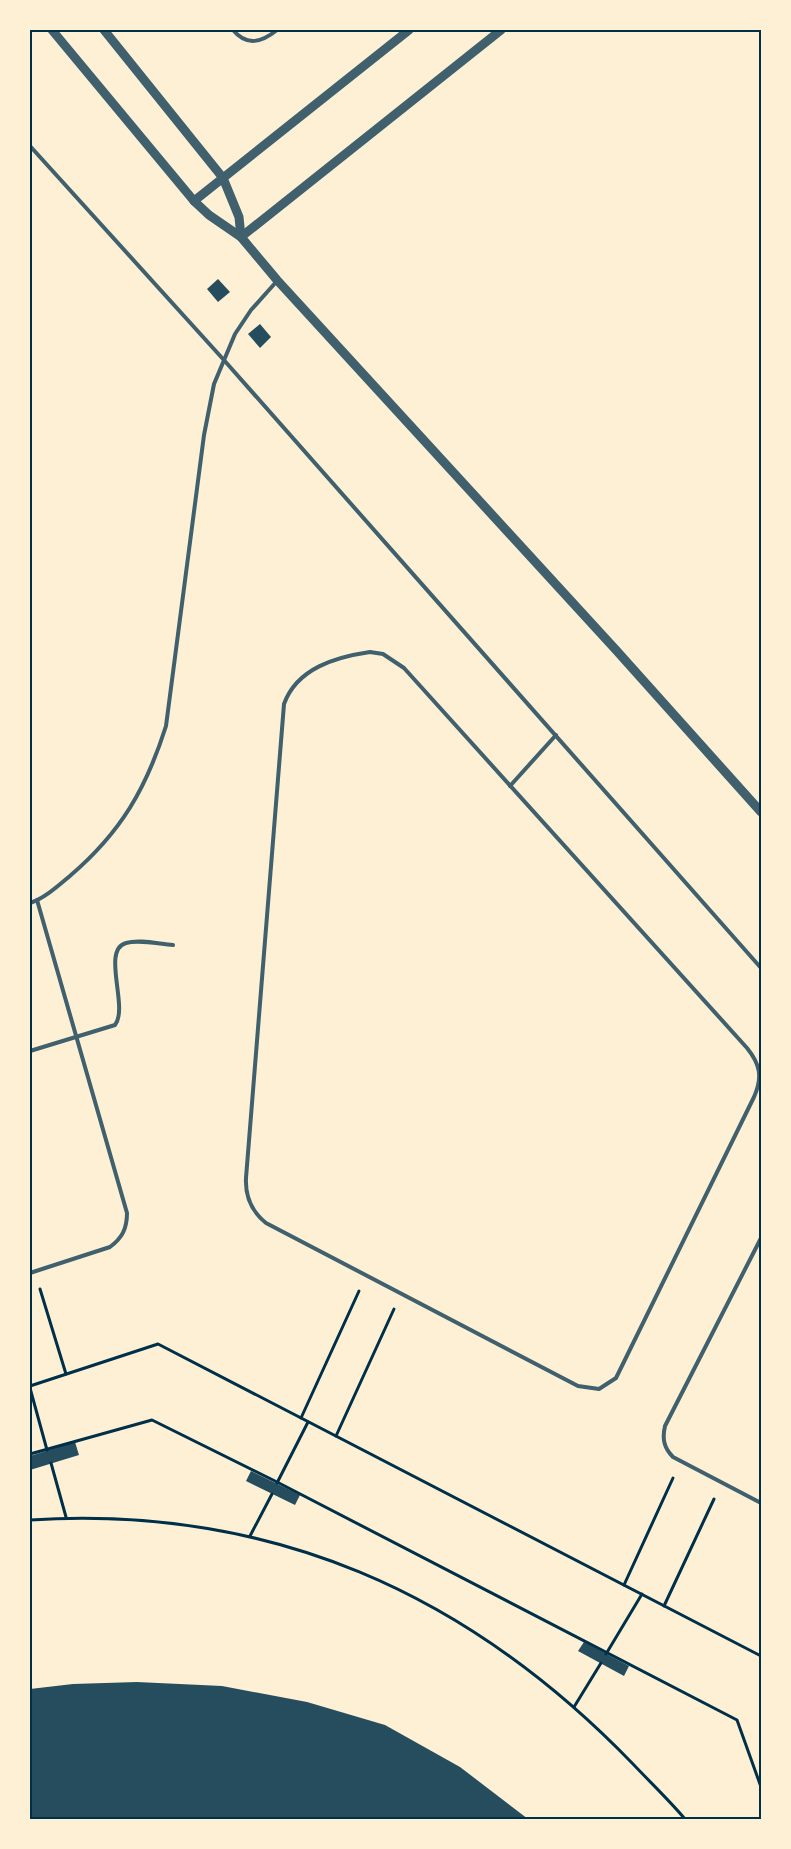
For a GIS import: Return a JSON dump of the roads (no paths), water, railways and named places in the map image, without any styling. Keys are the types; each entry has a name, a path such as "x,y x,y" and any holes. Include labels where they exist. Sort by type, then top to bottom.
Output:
{"street":[{"path":"52,30 194,201 241,237 277,280 616,650 761,812"},
{"path":"104,30 223,178 239,217 241,237"},
{"path":"194,201 409,30"},
{"path":"241,237 501,30"}],"lane":[{"path":"233,30 242,39 250,42 260,42 277,30"},
{"path":"30,146 223,359 761,968"},
{"path":"30,903 37,900 92,856 118,828 138,797 155,762 166,726 208,409 223,359 251,310 277,280"},
{"path":"358,654 383,654 404,668 510,786 756,1058 760,1071 760,1084 616,1378 608,1385 599,1389 578,1386 266,1223 252,1208 245,1188 281,721 288,693 301,676 312,669 358,654"},
{"path":"510,786 556,735"},
{"path":"32,1272 110,1248 124,1233 127,1223 127,1213 78,1037 37,900"},
{"path":"30,1051 110,1028 118,1021 115,960 120,947 126,943 133,942 173,945"},
{"path":"761,1238 665,1426 663,1434 667,1451 681,1462 761,1503"}]}
